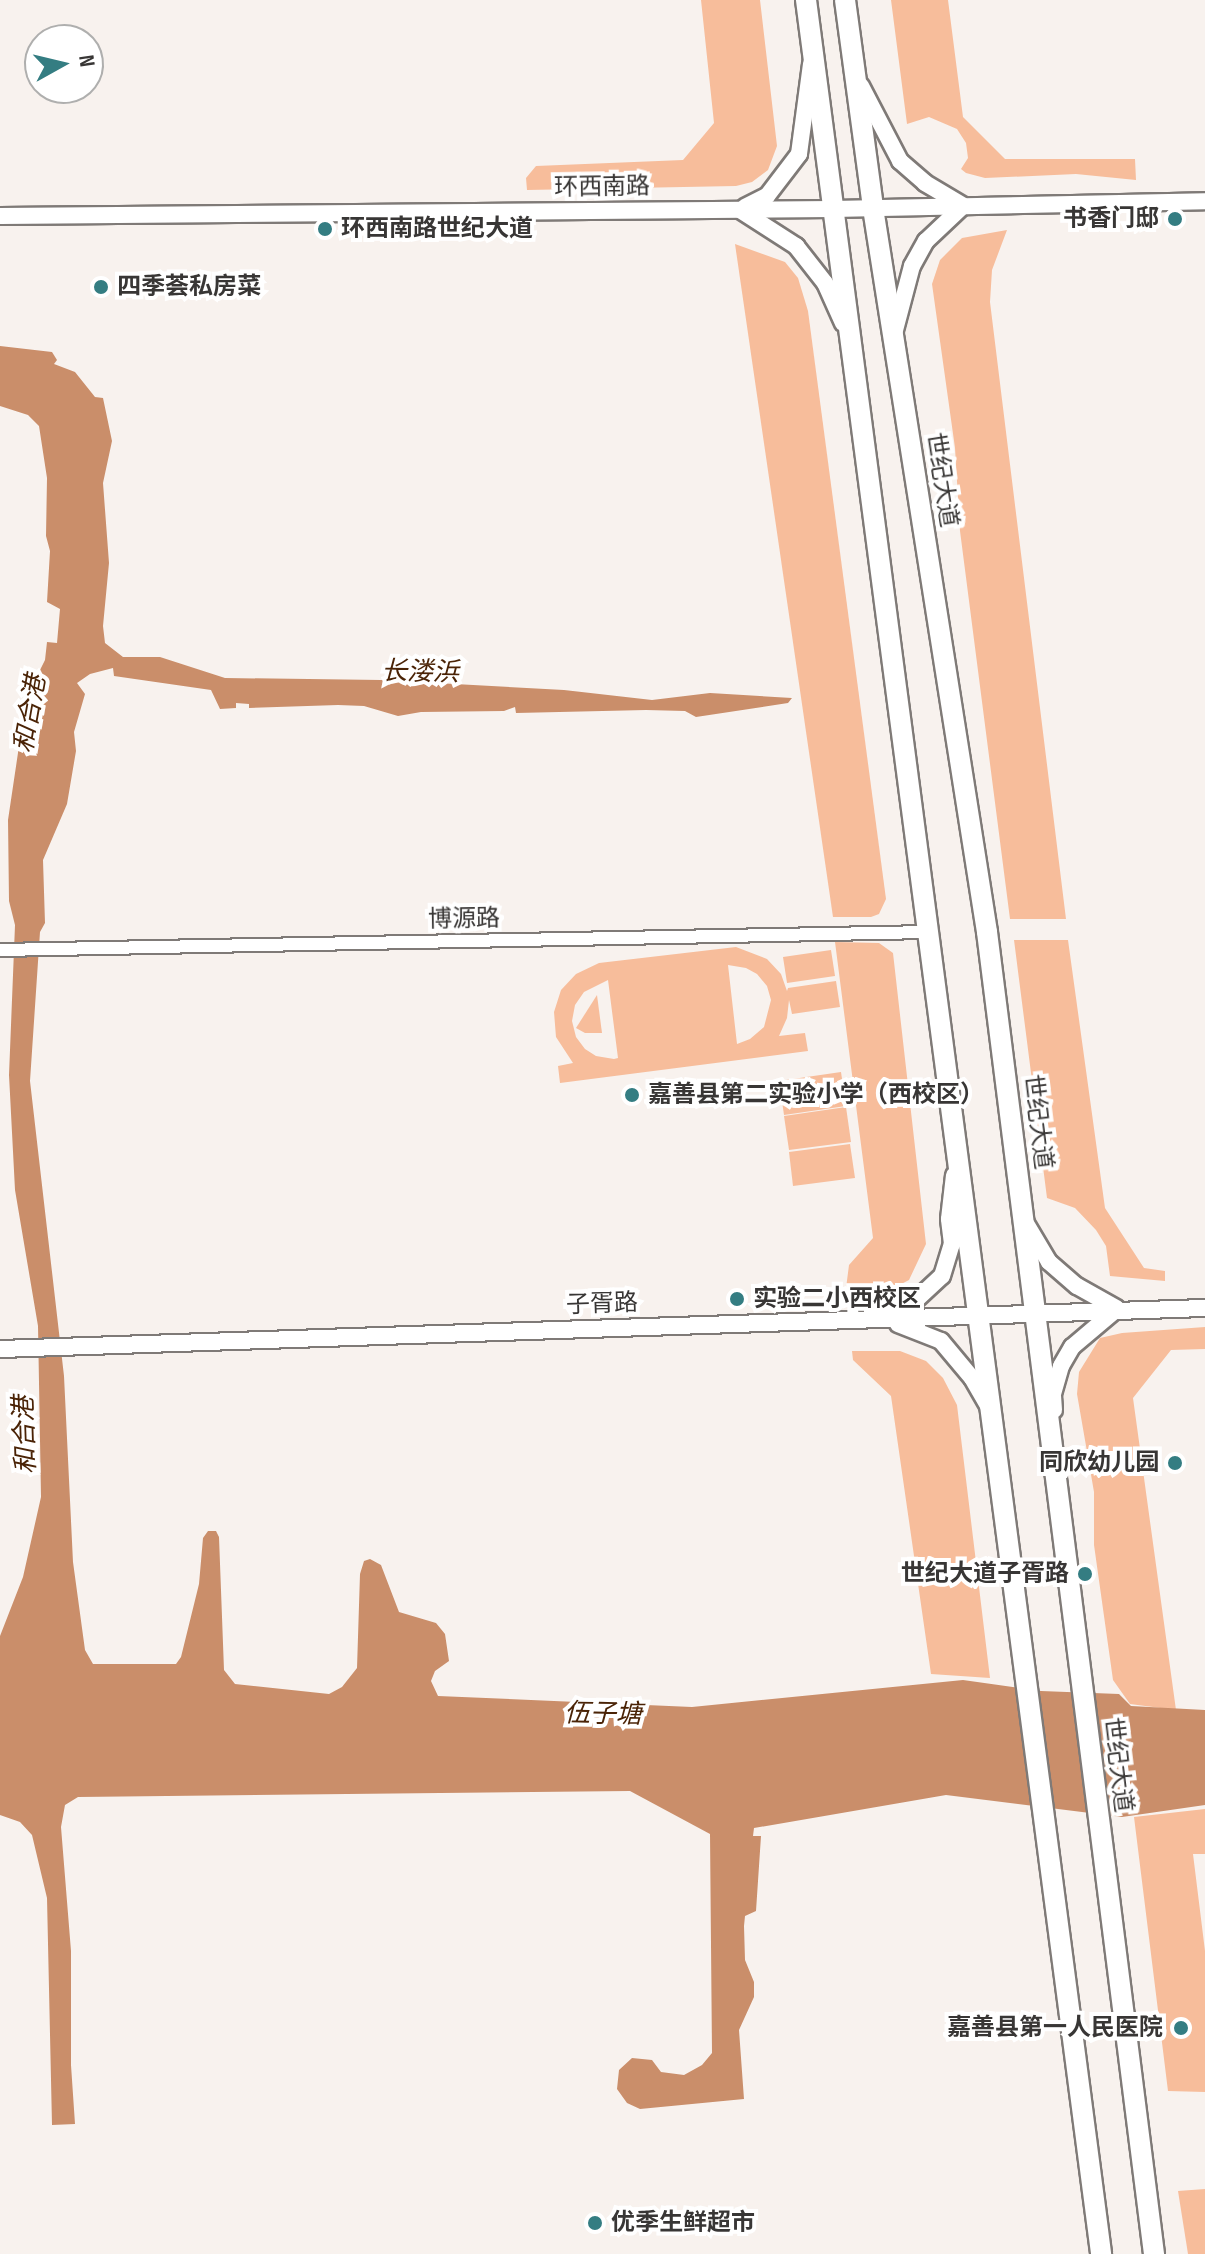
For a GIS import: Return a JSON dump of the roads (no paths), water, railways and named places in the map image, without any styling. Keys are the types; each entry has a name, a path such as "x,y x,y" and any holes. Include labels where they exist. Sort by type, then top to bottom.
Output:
{"main road":[{"path":"806,0 1048,1830 1101,2254"},
{"name":"世纪大道","path":"845,0 873,208 987,932 1154,2254"}],"street":[{"path":"813,56 799,154 767,196 740,210 796,246 825,283 851,342"},
{"path":"855,73 900,161 925,183 963,206 926,241 912,266 894,337"},
{"name":"环西南路","path":"0,216 833,209 1205,201"},
{"name":"博源路","path":"0,950 928,932"},
{"path":"881,1319 916,1300 942,1276 952,1244 949,1219 957,1145"},
{"path":"1023,1216 1049,1262 1077,1286 1117,1309 1086,1332 1061,1366 1053,1394 1055,1465"},
{"name":"子胥路","path":"6,1349 1205,1308"},
{"path":"881,1319 916,1329 941,1341 972,1378 992,1414"}],"water":[{"path":"0,346 52,352 57,360 54,364 75,372 95,397 103,398 112,441 103,483 109,563 103,626 105,643 123,657 160,657 225,678 381,680 564,690 652,700 710,693 792,698 788,703 696,717 685,711 646,710 516,713 515,707 504,711 421,712 398,716 364,706 249,708 249,704 236,703 236,708 220,709 211,690 114,676 113,668 90,674 77,683 85,694 74,732 76,751 67,804 43,860 45,923 40,932 30,1081 64,1376 73,1562 85,1650 93,1664 176,1664 181,1657 199,1584 203,1538 208,1531 216,1531 219,1537 224,1670 235,1684 329,1694 342,1687 357,1668 360,1574 364,1561 370,1559 381,1565 399,1612 436,1623 445,1634 449,1661 435,1671 431,1681 438,1696 692,1707 963,1680 1041,1691 1119,1694 1131,1706 1205,1710 1205,1805 1122,1817 946,1795 754,1828 753,1836 761,1836 756,1911 745,1916 744,1926 745,1960 754,1982 754,1997 739,2030 744,2099 640,2109 627,2103 617,2089 619,2070 632,2058 652,2060 661,2072 684,2075 702,2065 712,2053 710,1834 630,1791 78,1797 65,1805 61,1827 71,1951 71,2065 75,2124 52,2125 47,1898 32,1835 20,1822 0,1815 0,1636 23,1577 41,1497 38,1326 15,1190 9,1075 15,925 9,901 8,820 22,726 37,702 38,674 45,660 47,642 57,643 60,609 47,602 50,551 46,536 47,478 39,426 28,415 0,406"}],"place":[{"name":"书香门邸","path":"1175,219"},
{"name":"环西南路世纪大道","path":"325,229"},
{"name":"四季荟私房菜","path":"101,287"},
{"name":"嘉善县第二实验小学（西校区）","path":"632,1095"},
{"name":"实验二小西校区","path":"737,1299"},
{"name":"同欣幼儿园","path":"1175,1463"},
{"name":"世纪大道子胥路","path":"1085,1574"},
{"name":"嘉善县第一人民医院","path":"1181,2028"},
{"name":"优季生鲜超市","path":"595,2223"}],"water label":[{"name":"长溇浜","path":"420,673"},
{"name":"和合港","path":"31,714"},
{"name":"和合港","path":"26,1435"},
{"name":"伍子塘","path":"603,1715"}]}
